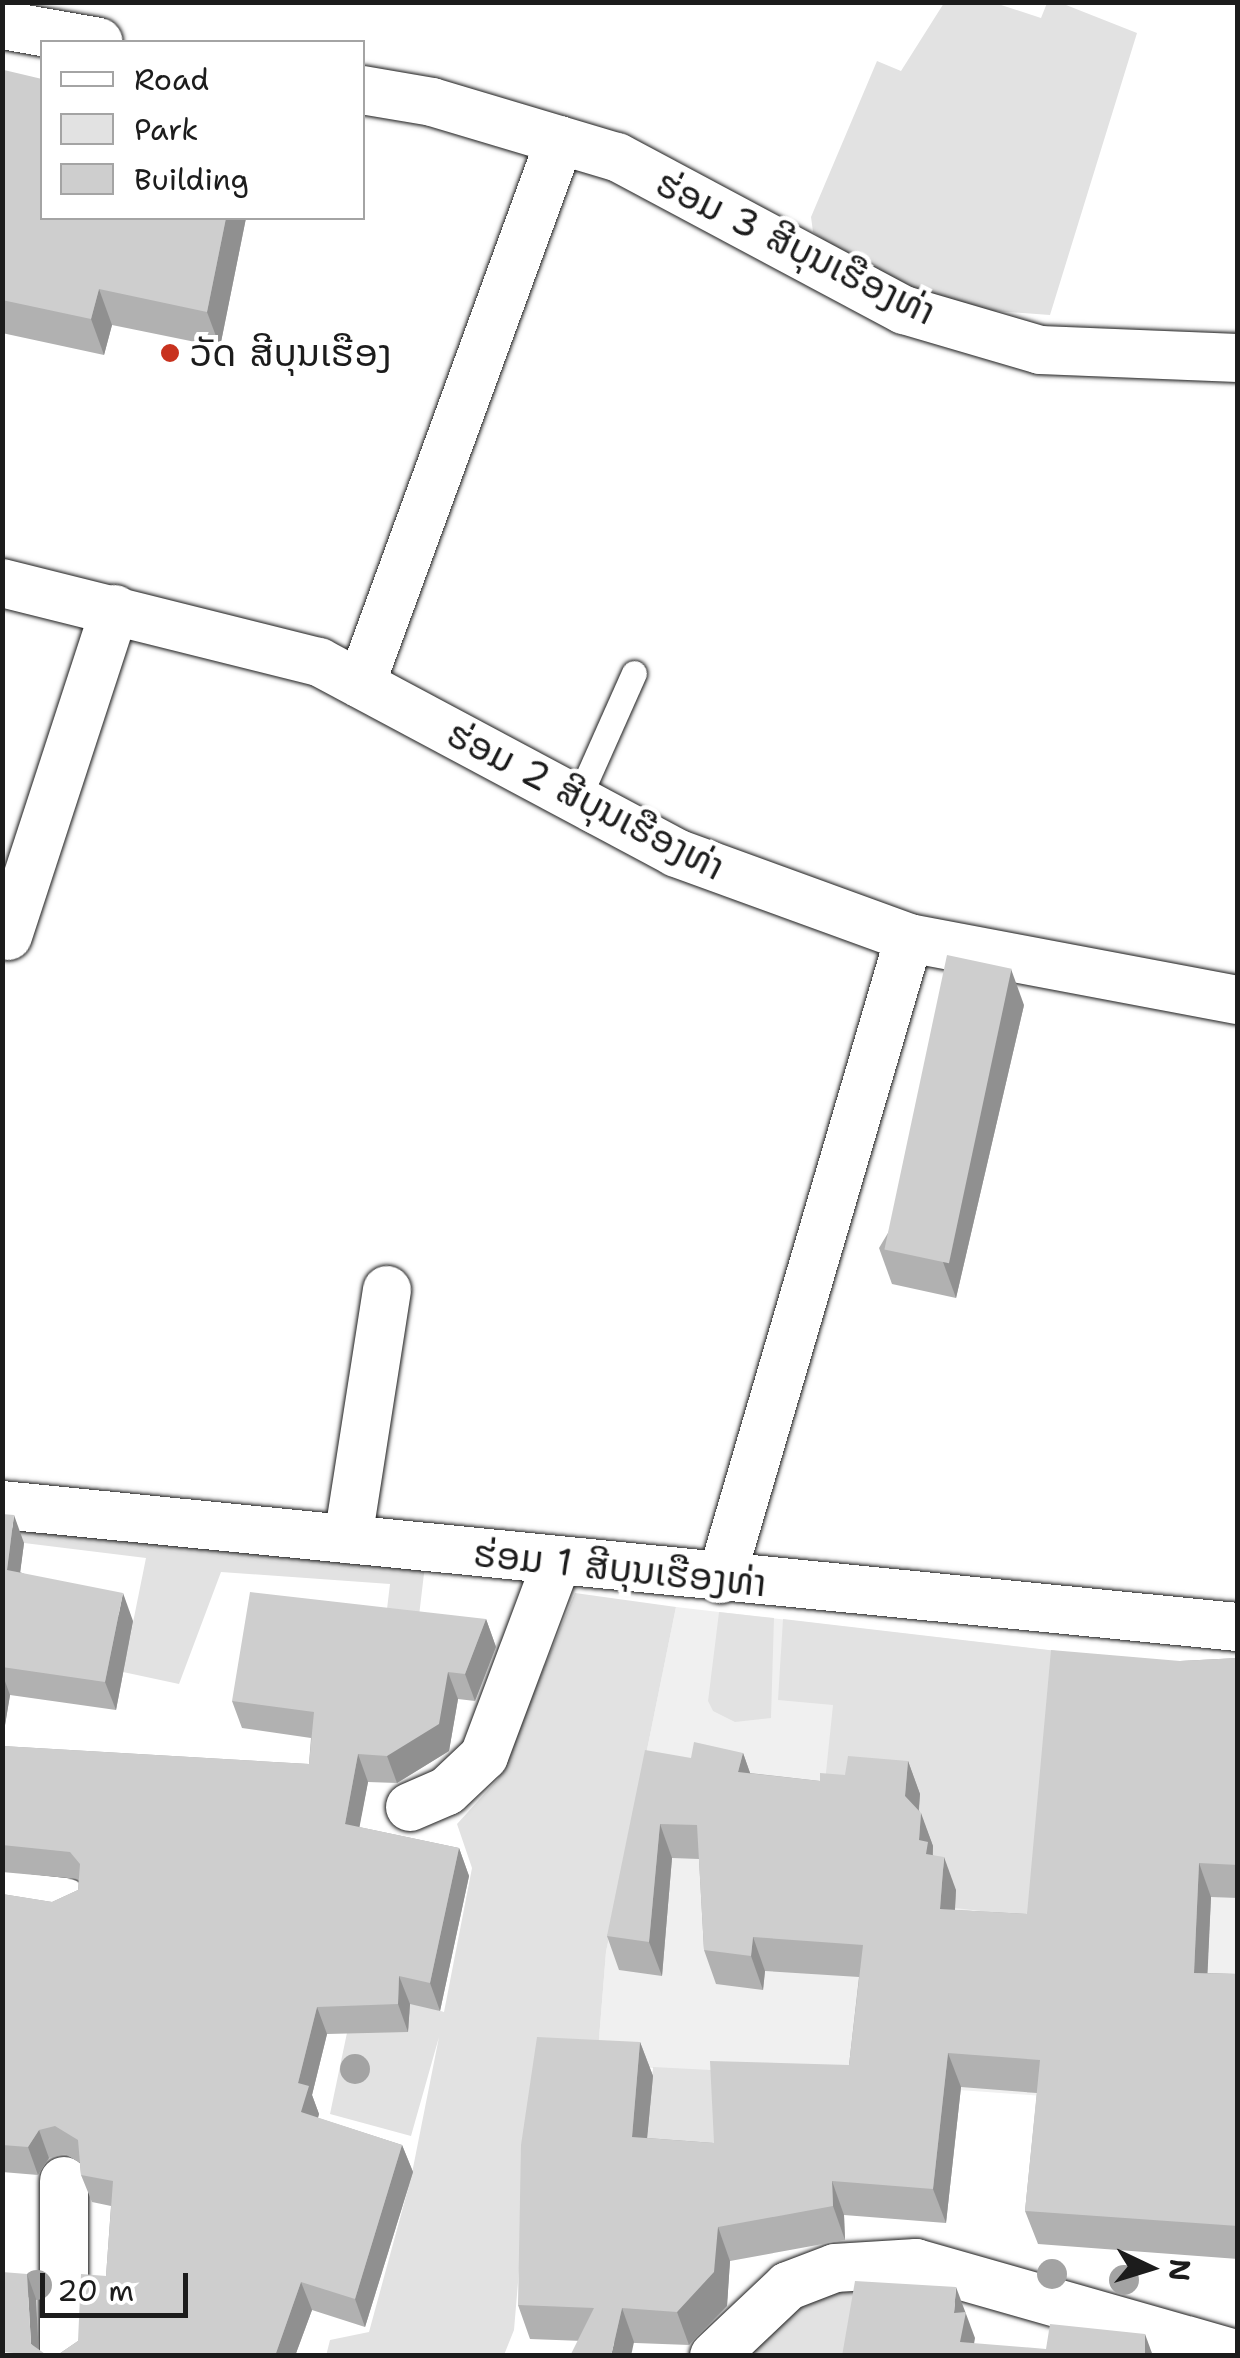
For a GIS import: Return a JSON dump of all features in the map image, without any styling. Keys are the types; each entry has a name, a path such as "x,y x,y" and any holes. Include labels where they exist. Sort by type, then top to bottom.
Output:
{"street":[{"path":"2,25 88,40"},
{"name":"ຮ່ອມ 3 ສີບຸນເຮືອງທ່າ","path":"365,91 432,102 617,158 904,310 1040,350 1238,358"},
{"path":"360,684 560,140"},
{"name":"ຮ່ອມ 2 ສີບຸນເຮືອງທ່າ","path":"2,583 320,662 676,854 909,938 1238,1000"},
{"path":"8,936 115,609"},
{"path":"721,1579 909,938"},
{"path":"348,1539 387,1290"},
{"name":"ຮ່ອມ 1 ສີບຸນເຮືອງທ່າ","path":"2,1505 556,1564 1238,1626"},
{"path":"410,1808 446,1791 484,1756 556,1564"},
{"path":"2,1894 65,1902"},
{"path":"64,2181 64,2356"},
{"path":"726,2346 788,2286 835,2268 916,2264 1238,2354"}],"lane":[{"path":"578,801 634,673"}],"shaded area":[{"path":"676,1607 1237,1672 1237,2110 597,2064 606,1952"}],"green space":[{"path":"944,3 995,3 1041,18 1047,3 1061,3 1137,33 1050,315 937,307 887,286 813,232 811,217 877,61 901,71"},
{"path":"25,1517 425,1565 417,1633 384,1634 390,1584 221,1572 179,1684 123,1672 146,1558 16,1542"},
{"path":"575,1593 676,1607 606,1952 597,2064 527,2176 514,2330 504,2355 326,2356 330,2340 369,2332 411,2178 439,2037 411,2136 330,2114 357,1985 444,2012 472,1868 457,1824 498,1779"},
{"path":"719,1612 774,1618 771,1718 735,1722 713,1711 708,1701"},
{"path":"783,1619 1066,1652 1042,1918 955,1908 825,1782 833,1705 778,1700"},
{"path":"653,2067 711,2070 726,2168 645,2162"},
{"path":"854,2286 853,2355 720,2356 803,2293"}],"building":[{"path":"4,70 40,79 40,220 226,220 207,312 99,289 91,319 2,300"},
{"path":"947,955 1012,969 949,1263 884,1249"},
{"path":"2,1514 14,1515 7,1570 123,1593 105,1682 2,1667"},
{"path":"250,1592 486,1619 465,1674 448,1672 439,1724 387,1756 358,1754 345,1824 459,1848 430,1983 399,1976 398,2004 317,2007 298,2083 309,2086 301,2112 402,2145 355,2299 301,2282 275,2356 56,2356 78,2341 81,2274 106,2276 113,2181 81,2175 78,2140 55,2126 39,2130 28,2147 2,2145 2,1894 52,1902 78,1890 80,1864 70,1852 2,1845 2,1746 309,1764 314,1712 232,1701"},
{"path":"1051,1650 1180,1661 1238,1658 1238,1865 1199,1863 1194,1973 1238,1974 1238,2226 1025,2211 1040,2060 948,2053 933,2189 832,2181 833,2206 718,2227 714,2272 677,2312 622,2308 611,2356 570,2356 594,2308 518,2305 521,2145 537,2037 640,2042 632,2137 714,2143 710,2061 849,2065 863,1945 753,1937 751,1956 704,1950 697,1825 660,1824 649,1942 607,1936 645,1750 691,1758 694,1742 743,1753 738,1772 820,1781 820,1773 845,1775 848,1756 908,1761 905,1796 921,1813 919,1840 928,1842 926,1854 944,1857 940,1909 1027,1914"},
{"path":"2,2272 27,2274 31,2344 48,2356 2,2352"},
{"path":"855,2281 956,2287 954,2313 966,2312 960,2342 1046,2349 1050,2324 1145,2334 1145,2356 842,2356"}],"place":[{"name":"ວັດ ສີບຸນເຮືອງ","path":"170,353"}]}
